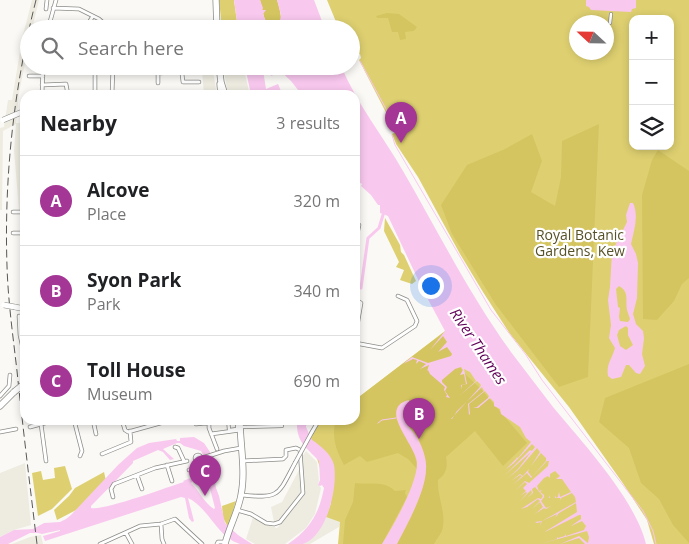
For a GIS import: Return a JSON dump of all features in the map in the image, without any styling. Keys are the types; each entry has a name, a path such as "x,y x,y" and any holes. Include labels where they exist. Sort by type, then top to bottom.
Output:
{"main road":[{"path":"216,0 217,20"},
{"path":"220,75 223,90"},
{"path":"221,82 221,90"},
{"path":"2,120 20,113"},
{"path":"2,304 20,308"},
{"path":"0,406 20,387"},
{"path":"226,542 241,495 242,461 239,425"}],"street":[{"path":"46,9 47,0"},
{"path":"50,20 55,0"},
{"path":"53,8 79,9 100,20"},
{"path":"90,20 93,16"},
{"path":"95,75 95,90"},
{"path":"112,90 113,75"},
{"path":"158,75 158,83"},
{"path":"182,75 183,82 199,82"},
{"path":"29,76 43,76 42,90"},
{"path":"42,85 66,84 67,90"},
{"path":"13,212 20,212"},
{"path":"13,233 20,233"},
{"path":"360,344 382,348 415,326 417,321 408,300 398,296"},
{"path":"360,302 362,303 360,313"},
{"path":"19,316 20,335"},
{"path":"0,396 9,386 10,375"},
{"path":"30,427 37,425"},
{"path":"41,425 46,461"},
{"path":"75,425 82,451 80,456"},
{"path":"94,425 96,434"},
{"path":"124,425 125,430 130,431 151,425"},
{"path":"210,425 217,449"},
{"path":"228,425 229,430 237,429 239,425"},
{"path":"211,434 236,425"},
{"path":"260,425 282,426"},
{"path":"241,495 264,498 279,492 316,425"},
{"path":"0,432 16,429"},
{"path":"102,454 131,442 130,431"},
{"path":"113,497 111,489 114,484 185,461 178,448 175,447"},
{"path":"194,459 241,448"},
{"path":"237,510 250,514 266,523 274,524 280,522 303,493 300,450 296,448 286,449 286,456 283,460 242,461"},
{"path":"189,470 200,466 202,458"},
{"path":"167,466 172,481"},
{"path":"137,475 142,489"},
{"path":"100,544 140,526 178,520 202,544"},
{"path":"161,524 164,544"},
{"path":"126,533 132,544"},
{"path":"217,544 218,542 226,542"}],"shaded area":[{"path":"32,0 39,0 34,20 27,20"},
{"path":"20,51 20,75 23,75 16,123 20,123 20,210 14,151 16,124 3,131 2,210 0,210 0,128 4,127 8,100 12,100"},
{"path":"202,75 214,75 216,90 204,90"},
{"path":"225,75 245,75 249,90 227,90"},
{"path":"306,451 317,462 318,484 321,488 315,514 306,528 285,544 255,544 246,539 253,517 277,528 305,494 302,457"},
{"path":"25,463 31,525 0,537 0,473"},
{"path":"299,470 301,493 281,519 274,522 271,507 282,502"},
{"path":"326,517 341,522 339,527 310,544 303,544 313,536"},
{"path":"41,535 43,544 12,544 30,537"}],"green space":[{"path":"219,0 234,0 237,20 221,20"},
{"path":"260,0 277,0 282,20 265,20"},
{"name":"Royal Botanic Gardens, Kew","path":"327,0 689,0 689,544 654,544 647,520 622,482 569,407 510,334 460,254 418,177 396,144 392,134 396,132 360,59 360,20 335,20"},
{"path":"387,13 399,14 417,27 414,31 405,32 406,39 400,40 398,32 392,32 388,18 377,18 376,16"},
{"path":"599,124 588,377 559,387 496,305 452,234 441,205 467,165 505,149 532,134 542,161 531,192 555,206 561,177 562,141"},
{"path":"658,150 689,171 689,278 682,284 674,301 657,320 643,319 642,195 652,160"},
{"path":"385,218 400,245 401,252 416,281 412,284 400,280 404,270 396,267 399,262 384,231"},
{"path":"445,331 547,447 604,544 338,544 340,522 326,517 331,503 310,436 317,425 360,425 360,396"},
{"path":"443,333 463,372 482,390 527,443 503,466 475,431 446,457 446,470 438,480 443,524 442,531 434,544 397,544 422,488 426,465 423,452 417,436 403,416 403,411 409,400 399,406 396,418 415,455 417,469 408,459 398,453 367,462 360,456 344,465 335,443 335,425 360,425 360,396"},
{"path":"689,364 689,543 673,525 659,499 641,483 629,448 599,422 605,398"},
{"path":"65,466 72,489 52,509 38,516 32,473 41,471 43,480 55,478 54,468"},
{"path":"104,472 106,481 80,508 57,520 54,510 75,488"},
{"path":"355,483 381,484 395,491 406,490 407,497 382,544 343,544 345,520 353,502"},
{"path":"236,501 228,527 223,518 222,506"}],"water":[{"path":"234,0 260,0 262,10 266,10 263,14 265,20 237,20"},
{"path":"277,0 314,0 322,20 280,20 281,15"},
{"path":"586,0 636,0 636,8 632,9 631,12 591,10 586,6"},
{"path":"247,75 264,75 266,89 278,84 281,90 250,90"},
{"path":"285,75 345,75 353,90 298,90"},
{"name":"River Thames","path":"360,103 403,171 456,265 498,334 553,407 593,454 620,490 640,527 646,544 585,544 579,538 560,544 579,536 588,543 587,531 540,544 565,536 565,534 566,536 584,530 586,526 582,521 571,526 581,519 581,515 579,515 545,532 577,512 576,503 559,513 555,518 557,514 542,521 576,502 575,497 572,493 561,498 561,500 556,498 559,492 560,497 571,492 562,479 556,479 560,476 555,471 550,474 550,478 548,476 544,478 537,486 544,495 541,501 546,508 551,506 535,514 543,507 540,502 532,509 540,501 538,499 521,509 538,498 541,499 543,496 535,487 532,489 533,493 527,498 532,493 531,490 521,500 527,493 520,496 526,491 523,488 527,484 525,482 515,491 525,481 529,483 548,466 549,461 532,477 546,461 546,458 541,453 531,466 540,452 537,448 518,470 508,478 518,469 531,452 505,475 535,447 532,444 505,470 531,442 526,438 520,427 501,414 500,409 494,406 494,402 490,398 478,408 473,407 477,407 488,398 489,396 485,391 469,404 469,415 468,404 484,391 482,387 467,402 481,385 477,381 459,396 476,381 470,372 464,369 467,384 462,385 461,389 461,385 466,384 464,374 460,375 463,370 461,367 455,369 442,380 447,387 445,391 450,398 446,397 447,395 444,390 445,387 427,371 429,365 420,369 426,364 419,361 416,364 417,360 413,359 403,364 412,357 428,363 451,356 452,354 447,347 438,352 447,342 443,336 430,350 445,331 423,290 388,216 380,213 380,205 361,186"},
{"path":"630,203 633,203 636,218 631,244 638,263 637,298 633,314 636,324 643,331 642,354 645,366 640,374 636,373 629,365 626,365 621,377 612,379 608,376 608,372 615,348 609,338 611,325 608,300 612,252 627,222 626,215","holes":["619,286 626,294 627,310 630,319 628,322 620,321 620,308 618,307 616,289","626,326 633,345 626,350 620,346 617,335 619,330"]},
{"path":"409,400 403,411 403,417 423,449 426,465 425,477 415,507 397,544 382,544 404,504 414,481 416,471 417,462 415,454 400,427 396,411 400,404"},
{"path":"297,425 306,425 312,440 331,457 335,474 329,510 319,531 303,544 288,544 308,527 319,506 324,488 322,485 318,485 320,480 319,461 302,443"},
{"path":"194,437 204,443 210,452 216,488 225,523 252,544 240,544 225,535 202,508 188,498 194,521 192,522 189,518 185,498 181,497 45,541 43,536 60,530 42,534 30,533 8,544 0,544 0,537 14,530 33,529 44,523 60,522 66,519 137,448 149,443 176,439 180,441 180,438","holes":["177,443 201,451 206,460 206,472 184,482 136,498 109,506 91,508 133,461 158,450 163,452 170,460 174,459 163,449","207,477 215,508 214,509 191,483 194,480"]},
{"path":"529,469 528,472 532,477 527,473 514,484 522,476 520,475 511,481 520,474 523,476"}],"waterway":[{"path":"360,61 398,131"},
{"path":"392,135 395,145 491,310 526,355 542,380 643,511 653,531 656,544"},
{"path":"361,288 368,238 379,228 383,215"},
{"path":"378,423 382,420 396,418"}],"railway":[{"path":"31,20 36,0"},
{"path":"20,75 12,132 6,232 10,305 20,399"},
{"path":"23,425 37,544"}],"place":[{"name":"Alcove","path":"401,143"},
{"name":"Syon Park","path":"419,439"},
{"name":"Toll House","path":"205,496"}]}
